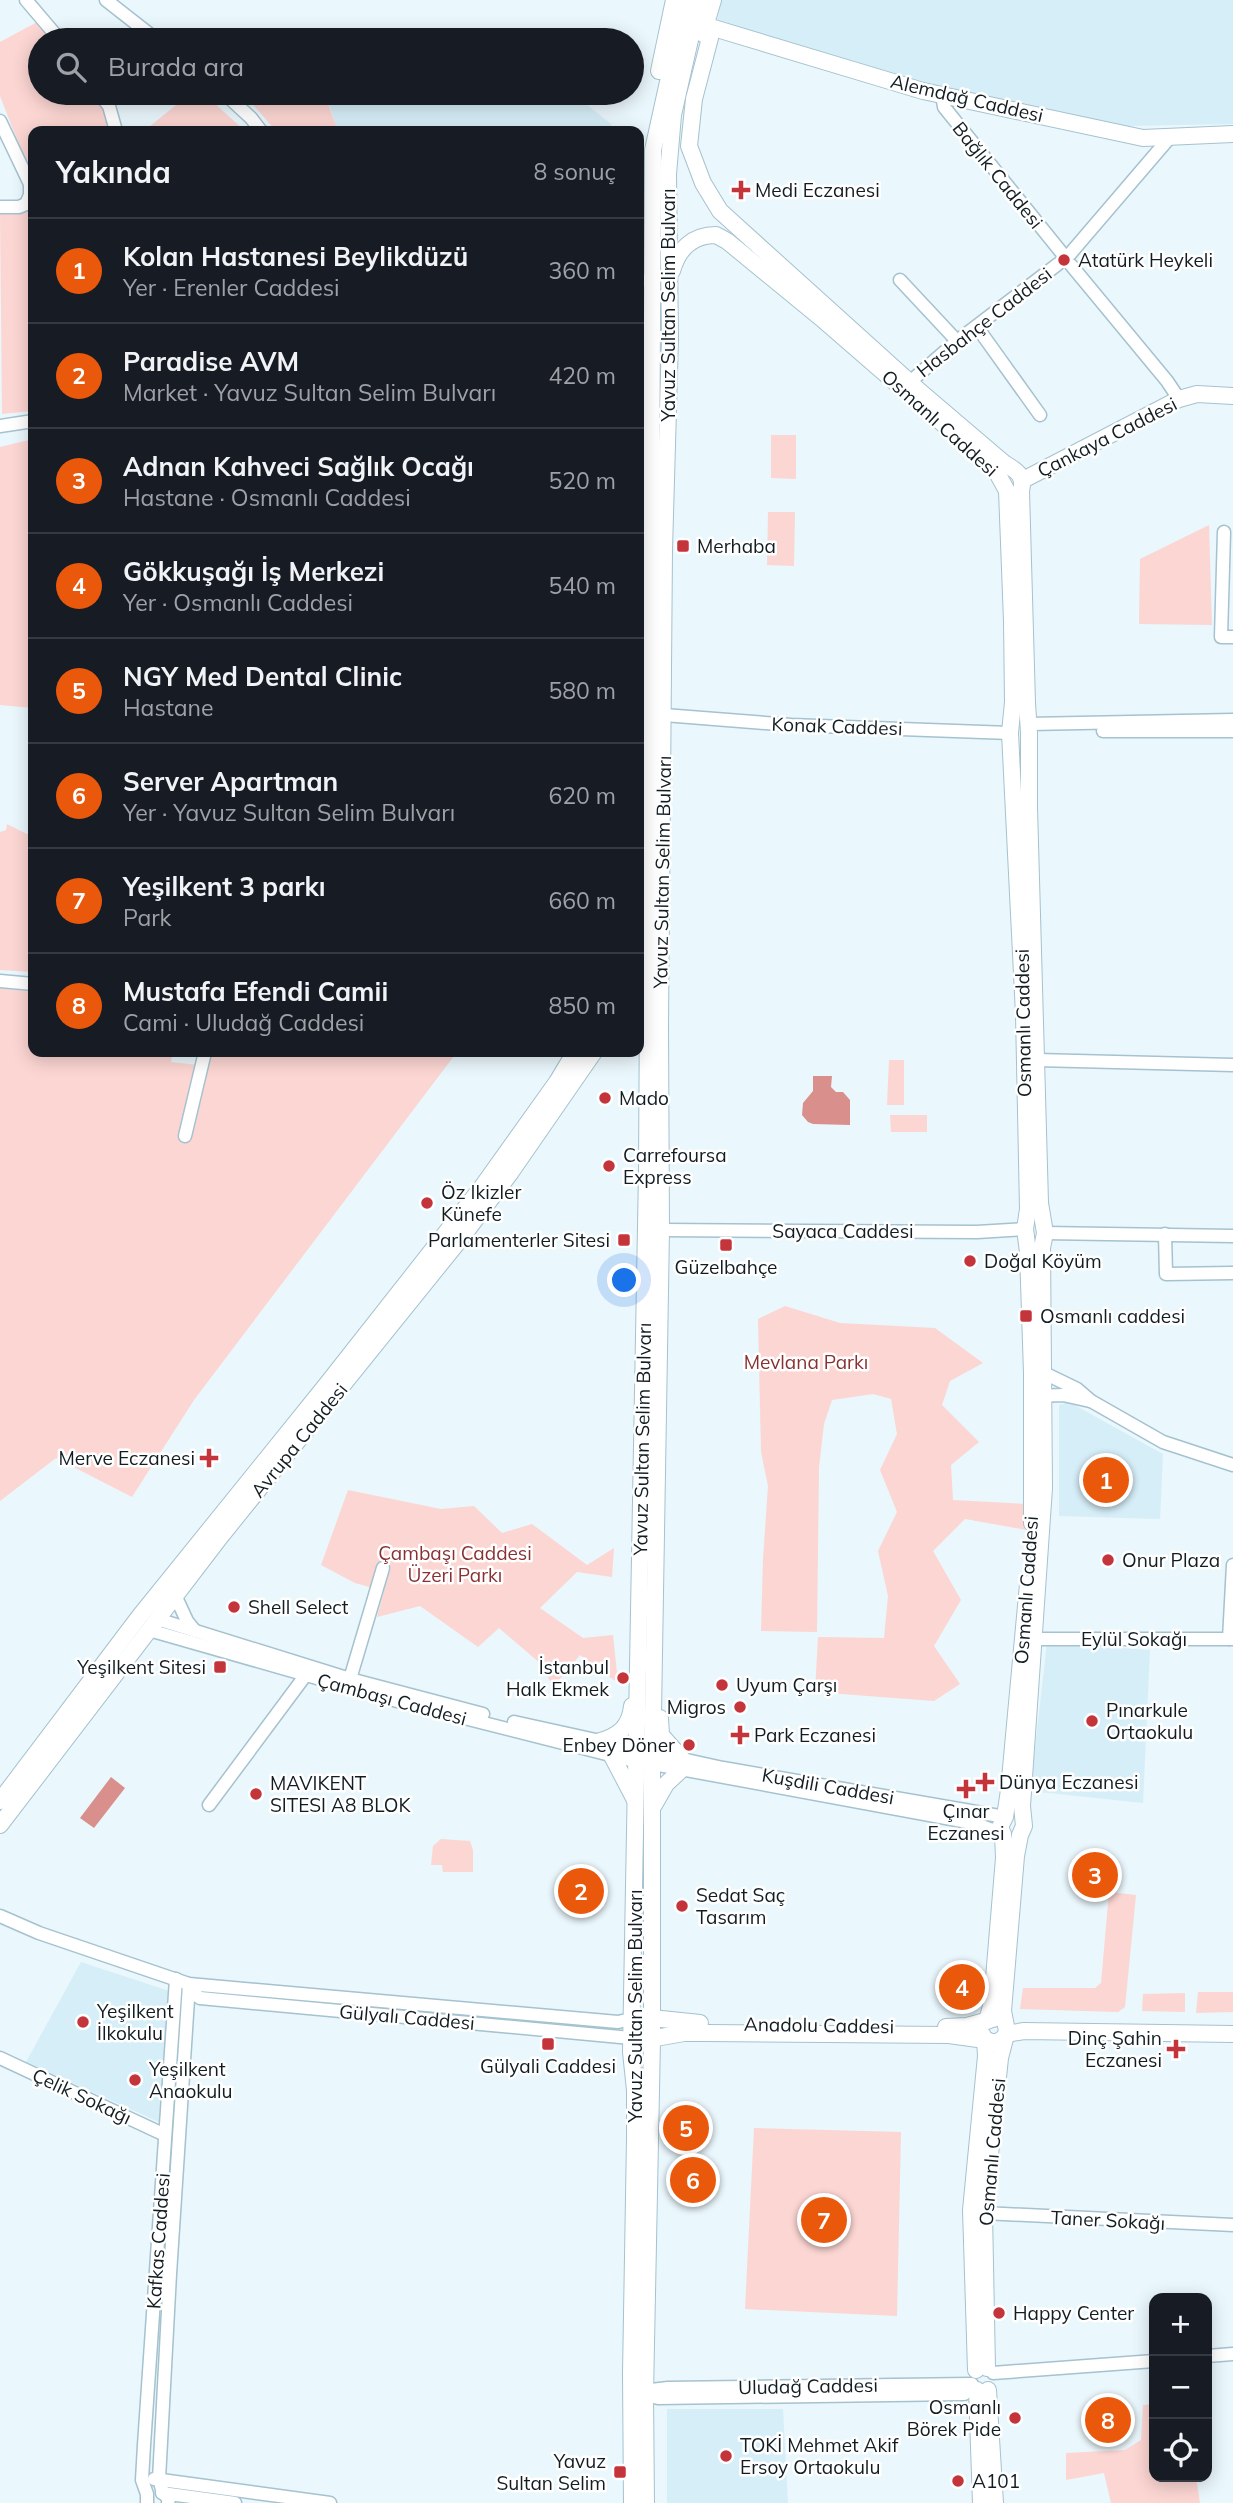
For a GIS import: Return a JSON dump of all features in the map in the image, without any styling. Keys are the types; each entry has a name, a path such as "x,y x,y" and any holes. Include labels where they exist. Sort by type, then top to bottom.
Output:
{"main road":[{"path":"654,141 649,132 652,100 674,0"},
{"name":"Yavuz Sultan Selim Bulvarı","path":"632,2503 652,2039 652,1810 645,1757 653,1236 646,1009 646,280 654,141 686,0"},
{"name":"Yavuz Sultan Selim Bulvarı","path":"646,1009 664,715 664,550 670,287 667,184 671,124 699,0"},
{"path":"689,146 671,124 678,119 683,109 713,0"},
{"name":"Alemdağ Caddesi","path":"707,26 923,91 1143,138 1233,134"},
{"name":"Osmanlı Caddesi","path":"707,26 710,38 694,99 689,146 710,197 729,221 916,387 1014,480 1029,728 1040,1203 1044,1232 1032,1527 1005,1817"},
{"name":"Osmanlı Caddesi","path":"670,287 675,261 685,246 706,235 716,234 821,318 995,469 1014,480"},
{"name":"Çankaya Caddesi","path":"1014,480 1179,399 1197,394 1233,396"},
{"name":"Osmanlı Caddesi","path":"1014,480 1011,732 1024,1014 1028,1209 1026,1230 1038,1373"},
{"path":"1011,732 1022,742 1029,728"},
{"path":"644,920 648,908"},
{"name":"Avrupa Caddesi","path":"0,1825 327,1384 482,1187 572,1057"},
{"name":"Avrupa Caddesi","path":"0,1801 148,1622 176,1595 462,1237 511,1172 591,1057"},
{"name":"Yavuz Sultan Selim Bulvarı","path":"640,1057 653,1236"},
{"path":"1026,1230 1037,1220 1044,1232"},
{"name":"Osmanlı Caddesi","path":"981,2503 984,2213 1005,2029 1003,2011 1015,1830 1035,1639 1044,1489 1038,1396"},
{"path":"597,1742 611,1738 628,1724 633,1702 646,1691 659,1704 662,1735 682,1765 662,1789 652,1810"},
{"path":"612,1756 621,1769 636,1805"},
{"name":"Yavuz Sultan Selim Bulvarı","path":"645,1757 636,1805 631,2038 638,2395 646,2503"},
{"path":"1005,1817 1016,1815 1015,1830"},
{"name":"Osmanlı Caddesi","path":"995,2503 981,2380 971,2210 986,2056 982,2029 992,2002 1004,1858 1015,1830"},
{"name":"Anadolu Caddesi","path":"631,2019 637,2017 691,2023 961,2027 986,2022"},
{"path":"986,2022 997,2018 1005,2029 1024,2031 1233,2025"},
{"path":"985,2039 996,2043 1005,2029"},
{"path":"1129,2029 1233,2034"},
{"name":"Anadolu Caddesi","path":"631,2038 647,2040 684,2033 758,2033 949,2035 985,2039"}],"street":[{"path":"26,0 50,28"},
{"path":"106,0 142,28"},
{"name":"Bağlık Caddesi","path":"942,95 944,107 1179,399"},
{"path":"108,105 115,126"},
{"path":"237,105 257,126"},
{"path":"0,121 28,180"},
{"name":"Hasbahçe Caddesi","path":"911,381 957,341 1065,259 1171,136"},
{"path":"0,207 19,207 26,204 28,200"},
{"path":"900,280 957,341"},
{"path":"977,327 1040,415"},
{"path":"0,426 28,422"},
{"path":"1224,532 1221,637 1233,637"},
{"name":"Konak Caddesi","path":"664,715 791,725 1011,732"},
{"path":"1029,728 1233,720"},
{"path":"1029,728 1233,731"},
{"path":"0,981 28,984"},
{"path":"185,1136 204,1057"},
{"name":"Osmanlı Caddesi","path":"1037,1060 1233,1065"},
{"name":"Sayaca Caddesi","path":"653,1236 1026,1230"},
{"path":"1044,1232 1233,1236"},
{"path":"1166,1234 1166,1274 1233,1273"},
{"path":"1038,1373 1077,1389 1091,1401 1163,1442 1233,1465"},
{"path":"1038,1396 1063,1395 1091,1401"},
{"path":"1231,1639 1233,1565"},
{"path":"351,1679 383,1567"},
{"path":"176,1595 195,1631"},
{"name":"Çambaşı Caddesi","path":"148,1622 195,1631 351,1679 597,1742 645,1757"},
{"name":"Çambaşı Caddesi","path":"148,1622 305,1676 612,1756 645,1757"},
{"name":"Eylül Sokağı","path":"1035,1639 1231,1639"},
{"path":"209,1805 305,1676"},
{"name":"Kuşdili Caddesi","path":"645,1757 755,1778 1005,1817"},
{"name":"Kuşdili Caddesi","path":"755,1778 1015,1830"},
{"name":"Gülyalı Caddesi","path":"0,1916 39,1933 189,1984 535,2016 618,2022 631,2019"},
{"name":"Kafkas Caddesi","path":"147,2499 142,2480 176,1979"},
{"name":"Gülyalı Caddesi","path":"189,1984 193,1993 200,1998 631,2038"},
{"name":"Kafkas Caddesi","path":"165,2498 159,2479 189,1984"},
{"name":"Çelik Sokağı","path":"0,2058 165,2135"},
{"name":"Taner Sokağı","path":"984,2213 1233,2225"},
{"path":"1212,2356 1233,2354"},
{"name":"Uludağ Caddesi","path":"638,2395 668,2388 981,2380 1149,2362"},
{"path":"142,2480 159,2479 330,2503"},
{"path":"147,2499 235,2503"}],"shaded area":[{"path":"722,0 1233,0 1233,124 1127,126 944,89 717,21"},
{"path":"329,105 587,105 612,126 336,126"},
{"path":"813,1076 832,1076 831,1087 836,1092 843,1092 850,1100 850,1125 813,1124 802,1115 803,1103 813,1091"},
{"path":"1069,1402 1163,1454 1160,1519 1059,1516 1059,1405"},
{"name":"Pınarkule Ortaokulu","path":"1047,1643 1150,1650 1143,1803 1030,1791"},
{"path":"111,1777 125,1788 94,1828 80,1818"},
{"path":"81,1962 169,1991 159,2122 26,2062"},
{"name":"TOKİ Mehmet Akif Ersoy Ortaokulu","path":"667,2409 783,2409 788,2503 667,2503"}],"green space":[{"path":"39,21 44,28 28,28 28,105 101,105 109,126 28,126 28,165 0,96 0,42"},
{"path":"176,105 216,105 239,126 150,126"},
{"path":"253,105 328,105 336,126 272,126"},
{"path":"28,200 28,411 2,414 0,212"},
{"path":"771,435 796,435 796,479 771,478"},
{"path":"28,440 28,708 0,705 0,447"},
{"path":"768,512 795,512 794,566 767,565"},
{"path":"1209,525 1212,625 1139,624 1140,559"},
{"path":"7,824 28,834 28,972 0,970 0,832 6,830"},
{"path":"0,988 28,991 28,1057 172,1057 171,1062 208,1066 211,1057 453,1057 194,1400 132,1497 56,1458 0,1501"},
{"path":"889,1060 904,1060 904,1105 887,1105"},
{"path":"890,1115 927,1115 927,1132 891,1132"},
{"name":"Mevlana Parkı","path":"785,1306 840,1323 935,1328 983,1363 950,1381 942,1405 979,1442 951,1465 953,1500 1027,1504 1027,1530 965,1519 933,1551 961,1600 934,1646 960,1684 934,1701 815,1692 818,1637 884,1638 888,1596 878,1551 897,1512 880,1470 897,1434 891,1399 873,1394 832,1400 824,1424 819,1467 817,1632 761,1631 768,1486 761,1452 758,1319"},
{"name":"Çambaşı Caddesi Üzeri Parkı","path":"348,1490 441,1509 474,1506 502,1533 532,1524 587,1565 614,1548 612,1577 577,1572 540,1608 583,1638 613,1635 618,1683 580,1655 553,1687 541,1664 499,1628 478,1647 420,1606 377,1617 384,1591 355,1583 321,1565"},
{"path":"441,1839 470,1841 473,1850 473,1872 443,1872 442,1865 431,1865 433,1846"},
{"path":"1109,1892 1136,1895 1125,2007 1118,2012 1020,2009 1023,1988 1095,1988 1101,1983"},
{"path":"1198,1992 1233,1992 1233,2012 1196,2013"},
{"path":"1185,1993 1185,2012 1142,2011 1143,1994"},
{"path":"754,2128 901,2132 897,2316 745,2309"},
{"path":"1149,2404 1149,2482 1197,2482 1200,2503 1111,2503 1104,2473 1066,2480 1066,2453 1125,2450 1141,2440 1143,2405"}],"place":[{"name":"Medi Eczanesi","path":"741,190"},
{"name":"Atatürk Heykeli","path":"1064,260"},
{"name":"Merhaba","path":"683,546"},
{"name":"Mado","path":"605,1098"},
{"name":"Carrefoursa Express","path":"609,1166"},
{"name":"Öz Ikizler Künefe","path":"427,1203"},
{"name":"Parlamenterler Sitesi","path":"624,1240"},
{"name":"Güzelbahçe","path":"726,1245"},
{"name":"Doğal Köyüm","path":"970,1261"},
{"name":"Osmanlı caddesi","path":"1026,1316"},
{"name":"Merve Eczanesi","path":"209,1458"},
{"name":"Kolan Hastanesi Beylikdüzü","path":"1106,1480"},
{"name":"Onur Plaza","path":"1108,1560"},
{"name":"Shell Select","path":"234,1607"},
{"name":"Yeşilkent Sitesi","path":"220,1667"},
{"name":"İstanbul Halk Ekmek","path":"623,1678"},
{"name":"Uyum Çarşı","path":"722,1685"},
{"name":"Migros","path":"740,1707"},
{"name":"Pınarkule Ortaokulu","path":"1092,1721"},
{"name":"Park Eczanesi","path":"740,1735"},
{"name":"Enbey Döner","path":"689,1745"},
{"name":"Dünya Eczanesi","path":"985,1782"},
{"name":"Çınar Eczanesi","path":"966,1789"},
{"name":"MAVIKENT SITESI A8 BLOK","path":"256,1794"},
{"name":"Adnan Kahveci Sağlık Ocağı","path":"1095,1875"},
{"name":"Paradise AVM","path":"581,1891"},
{"name":"Sedat Saç Tasarım","path":"682,1906"},
{"name":"Gökkuşağı İş Merkezi","path":"962,1987"},
{"name":"Yeşilkent İlkokulu","path":"83,2022"},
{"name":"Gülyali Caddesi","path":"548,2044"},
{"name":"Dinç Şahin Eczanesi","path":"1176,2049"},
{"name":"Yeşilkent Anaokulu","path":"135,2080"},
{"name":"NGY Med Dental Clinic","path":"686,2128"},
{"name":"Server Apartman","path":"693,2180"},
{"name":"Yeşilkent 3 parkı","path":"824,2220"},
{"name":"Happy Center","path":"999,2313"},
{"name":"Osmanlı Börek Pide","path":"1015,2418"},
{"name":"Mustafa Efendi Camii","path":"1108,2420"},
{"name":"TOKİ Mehmet Akif Ersoy Ortaokulu","path":"726,2456"},
{"name":"Yavuz Sultan Selim","path":"620,2472"},
{"name":"A101","path":"958,2481"}]}
